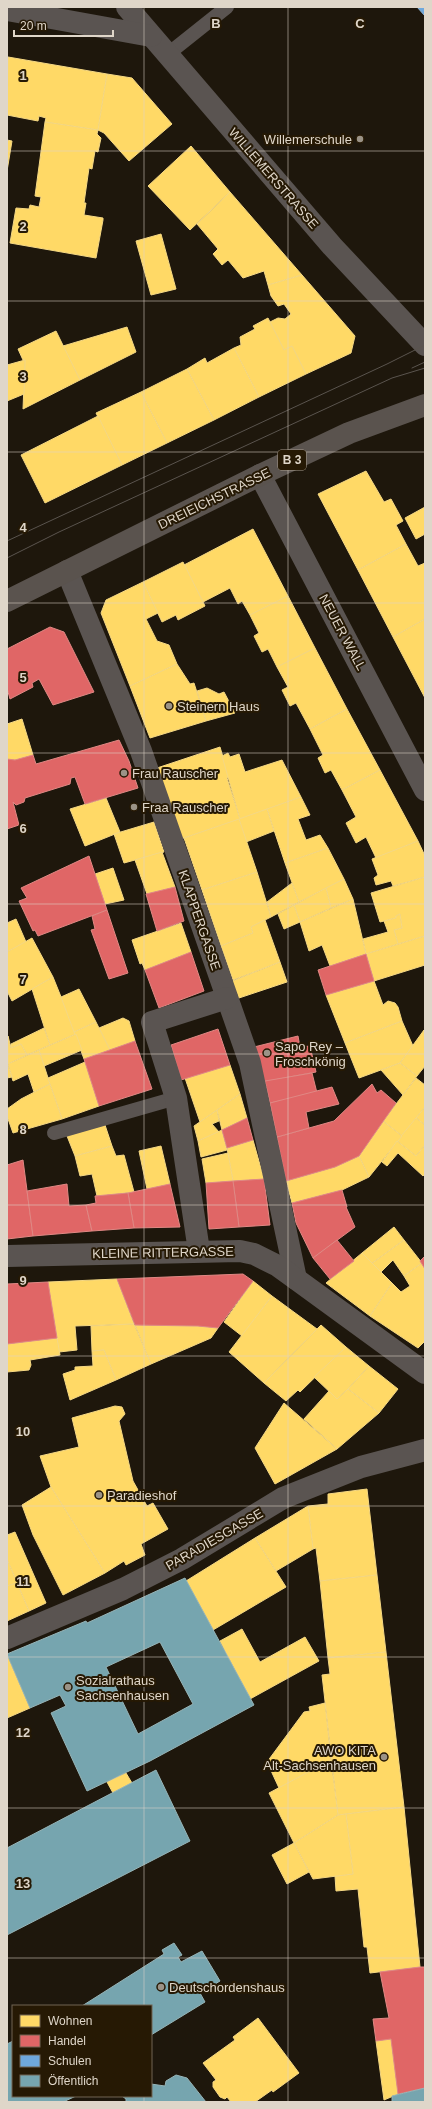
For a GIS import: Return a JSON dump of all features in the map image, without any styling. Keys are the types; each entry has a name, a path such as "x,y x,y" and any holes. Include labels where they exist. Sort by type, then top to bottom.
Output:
{"main road":[{"name":"DREIEICHSTRASSE","path":"7,601 260,475 349,433 425,405"}],"street":[{"name":"WILLEMERSTRASSE","path":"127,7 332,246 425,345"},
{"path":"7,10 151,36"},
{"name":"NEUER WALL","path":"260,475 425,790"},
{"name":"KLAPPERGASSE","path":"67,571 141,751 250,1062 296,1279"},
{"path":"199,1251 176,1098 152,1022 227,998"},
{"name":"KLEINE RITTERGASSE","path":"7,1256 199,1251 240,1251 254,1254 278,1266 425,1373"},
{"name":"PARADIESGASSE","path":"7,1638 129,1586 182,1559 283,1498 361,1466 425,1450"}],"lane":[{"path":"168,54 227,7"},
{"path":"54,1132 176,1098"}],"building: Wohnen":[{"path":"8,57 107,74 98,130 45,122 46,118 39,116 38,121 7,115"},
{"path":"107,74 132,78 172,124 129,161 104,133 98,130"},
{"path":"45,122 98,130 97,134 101,138 98,152 95,151 92,169 89,168 84,203 86,203 84,215 103,218 96,258 10,243 16,208 29,209 30,205 39,207 41,197 35,196"},
{"path":"7,140 12,141 7,171"},
{"path":"191,146 230,192 190,230 148,186"},
{"path":"230,192 302,275 268,285 264,271 243,278 228,260 222,265 213,254 218,249 197,224"},
{"path":"161,234 176,289 151,295 136,241"},
{"path":"302,275 355,336 351,353 306,374 292,346 284,350 270,322 278,318 285,319 291,314 284,304 278,306 271,296 268,285"},
{"path":"268,318 284,350 292,346 306,374 259,397 234,348 241,345 240,337 255,329 253,326"},
{"path":"127,327 136,352 80,380 63,346"},
{"path":"56,331 80,380 23,409 25,360 23,360 18,349"},
{"path":"234,348 259,397 214,420 187,369 205,358 207,363"},
{"path":"25,360 24,394 7,401 7,365"},
{"path":"187,369 214,420 167,443 141,392"},
{"path":"141,392 167,443 122,465 96,413"},
{"path":"98,416 122,465 45,503 21,455"},
{"path":"366,471 384,502 391,499 403,521 396,525 406,544 358,570 318,494"},
{"path":"425,507 425,534 416,539 405,518"},
{"path":"253,529 288,596 250,615 242,601 238,604 230,588 203,602 184,565"},
{"path":"406,544 418,566 425,563 425,619 393,637 358,570"},
{"path":"183,562 205,606 178,620 176,615 162,622 143,582"},
{"path":"143,582 158,613 146,619 157,641 169,645 177,664 130,686 101,613 106,600"},
{"path":"288,596 315,648 277,667 268,649 262,652 254,636 259,633 250,615"},
{"path":"425,619 425,698 393,637"},
{"path":"315,648 347,709 310,729 296,703 290,706 282,690 288,687 277,667"},
{"name":"Steinern Haus","path":"177,664 190,684 194,683 206,721 150,738 130,686"},
{"path":"207,688 219,694 224,692 235,713 206,721 197,691"},
{"path":"347,709 380,770 342,790 331,770 325,773 318,758 323,755 310,729"},
{"path":"22,719 33,755 15,760 7,759 7,724"},
{"path":"220,747 229,777 227,778 240,819 181,839 157,768"},
{"path":"228,753 230,757 239,754 245,772 282,760 301,797 240,819 222,756"},
{"path":"380,770 418,841 376,858 366,837 356,843 346,823 356,817 342,790"},
{"path":"301,797 310,815 298,819 306,840 320,835 328,848 285,863 267,809"},
{"path":"106,798 120,832 85,846 70,809"},
{"path":"267,809 274,831 246,842 239,819"},
{"path":"239,819 257,872 202,890 184,838"},
{"path":"154,822 164,852 124,863 114,834"},
{"path":"418,841 425,856 425,877 393,886 391,881 376,885 374,878 378,875 372,859"},
{"path":"328,848 344,879 299,902 285,863"},
{"path":"162,852 175,887 147,894 135,860"},
{"path":"113,868 124,900 105,904 95,874"},
{"path":"257,872 271,917 251,927 253,933 221,946 202,890"},
{"path":"425,877 425,936 398,944 394,930 402,928 400,914 396,916 396,918 380,922 371,893"},
{"path":"344,879 353,899 331,908 326,888"},
{"path":"292,883 299,902 271,917 267,902"},
{"path":"326,888 331,908 300,922 294,905"},
{"path":"353,899 366,954 330,966 322,945 309,951 300,922"},
{"path":"294,905 300,922 284,929 278,914"},
{"path":"400,914 402,928 394,930 398,944 366,954 363,939 388,932 384,921 396,918 396,916"},
{"path":"16,919 26,942 7,952 7,923"},
{"path":"265,920 280,962 233,980 221,946 253,933 251,927"},
{"path":"181,923 191,952 145,970 142,963 140,964 132,940"},
{"path":"425,936 425,965 374,981 366,954"},
{"path":"32,938 53,977 12,1001 7,991 7,952"},
{"path":"280,962 287,982 236,999 230,982"},
{"path":"53,977 76,1034 50,1045 32,989"},
{"path":"374,981 383,1005 388,1001 395,1003 398,1007 402,1021 345,1043 326,995"},
{"path":"79,989 96,1022 74,1032 61,997"},
{"path":"123,1018 129,1021 135,1041 110,1050 99,1028"},
{"path":"402,1021 413,1046 400,1063 359,1078 345,1043"},
{"path":"96,1022 110,1050 84,1059 74,1032"},
{"path":"44,1028 50,1045 27,1055 21,1044 11,1048 11,1044"},
{"path":"424,1030 425,1066 417,1076 400,1063"},
{"path":"76,1034 82,1050 44,1066 39,1050"},
{"path":"8,1036 11,1048 21,1044 27,1055 8,1064"},
{"path":"39,1050 50,1084 34,1092 28,1074 13,1081 8,1064"},
{"path":"85,1062 99,1106 62,1119 48,1078"},
{"path":"7,1063 12,1077 7,1078"},
{"path":"400,1063 417,1076 403,1095 381,1070"},
{"path":"230,1065 240,1094 200,1122 185,1078"},
{"path":"416,1078 425,1085 425,1107 402,1136 383,1121"},
{"path":"50,1084 62,1119 13,1133 7,1116 7,1109 21,1099"},
{"path":"240,1094 247,1118 222,1130 217,1110"},
{"path":"425,1107 425,1125 416,1118"},
{"path":"217,1110 219,1121 212,1124 219,1132 198,1141 194,1126"},
{"path":"416,1118 425,1125 425,1145 416,1156 397,1141"},
{"path":"383,1121 402,1136 369,1177 359,1156"},
{"path":"105,1125 112,1146 75,1156 67,1136"},
{"path":"222,1130 227,1150 201,1157 198,1141"},
{"path":"253,1140 264,1179 233,1181 227,1148"},
{"path":"397,1141 416,1156 425,1145 425,1174 423,1176 398,1153 387,1166 382,1162"},
{"path":"112,1146 116,1156 124,1155 134,1192 97,1196 92,1174 80,1176 75,1156"},
{"path":"161,1146 170,1184 147,1189 139,1151"},
{"path":"228,1153 233,1181 206,1183 202,1159"},
{"path":"359,1156 369,1177 342,1190 292,1203 286,1181 335,1167"},
{"path":"394,1227 404,1240 371,1264 362,1253"},
{"path":"404,1240 422,1263 404,1276 393,1260 381,1272 371,1264"},
{"path":"362,1253 392,1283 370,1316 326,1283"},
{"path":"422,1263 425,1269 425,1341 418,1348 370,1316 392,1283 401,1292 410,1286 404,1276"},
{"path":"117,1279 134,1324 75,1326 77,1350 59,1352 48,1282"},
{"path":"253,1281 272,1296 242,1336 224,1322"},
{"path":"272,1296 317,1329 264,1383 229,1352"},
{"path":"134,1324 151,1364 116,1380 104,1350 92,1351 91,1326"},
{"path":"135,1325 198,1326 218,1328 211,1338 151,1364"},
{"path":"321,1325 346,1347 300,1392 298,1390 286,1401 264,1383"},
{"path":"57,1338 60,1355 30,1360 31,1365 29,1370 7,1372 7,1344"},
{"path":"346,1347 369,1366 337,1399 314,1377"},
{"path":"104,1350 116,1380 70,1400 63,1374 75,1370 75,1367 93,1366 92,1351"},
{"path":"369,1366 398,1389 379,1413 348,1389"},
{"path":"348,1389 379,1413 337,1449 304,1419 329,1391 337,1399"},
{"path":"284,1403 337,1449 275,1484 255,1448"},
{"name":"Paradieshof","path":"115,1406 122,1407 125,1414 119,1421 133,1481 147,1506 153,1503 168,1529 141,1544 145,1555 126,1565 124,1561 105,1573 51,1487 40,1456 79,1447 72,1418"},
{"path":"51,1487 105,1573 63,1595 33,1535 22,1505"},
{"path":"367,1489 377,1575 320,1581 316,1548 313,1549 308,1506 328,1504 328,1494"},
{"path":"308,1506 313,1549 276,1571 255,1538"},
{"path":"15,1532 46,1603 29,1611 7,1559 7,1535"},
{"path":"255,1538 286,1587 213,1630 186,1581"},
{"path":"7,1559 17,1583 7,1586"},
{"path":"377,1575 386,1652 328,1658 320,1581"},
{"path":"17,1583 29,1611 7,1621 7,1586"},
{"path":"242,1629 260,1662 305,1637 319,1661 250,1699 220,1641"},
{"path":"386,1652 404,1807 338,1815 322,1675 330,1674 328,1658"},
{"path":"7,1655 30,1708 7,1718"},
{"path":"325,1703 331,1760 279,1788 267,1762 304,1712 310,1711 309,1707"},
{"path":"331,1760 338,1815 294,1843 269,1793"},
{"path":"126,1773 132,1783 113,1793 107,1782"},
{"path":"404,1807 420,1967 370,1973 367,1947 364,1947 358,1889 336,1891 335,1876 353,1874 346,1814"},
{"path":"346,1814 353,1874 313,1879 294,1843 338,1815"},
{"path":"294,1843 309,1872 287,1884 272,1855"},
{"path":"258,2018 299,2073 273,2092 272,2090 255,2102 231,2102 227,2097 225,2099 220,2097 213,2087 213,2082 216,2080 203,2063 235,2040 233,2037"},
{"path":"391,2039 398,2094 384,2100 376,2041"}],"building: Handel":[{"path":"50,627 64,632 94,692 53,705 39,679 32,683 33,687 10,699 7,688 7,649"},
{"path":"119,740 129,761 138,788 85,804 75,777 71,778 70,784 25,798 24,802 16,805 13,802 19,825 7,829 7,759 15,760 33,755 36,764"},
{"path":"89,856 107,910 38,936 35,930 33,931 19,901 27,898 21,888"},
{"path":"175,887 184,921 157,931 146,894"},
{"path":"107,910 128,973 109,979 91,930 95,929 92,916"},
{"path":"191,952 204,991 159,1008 145,970"},
{"path":"366,954 374,981 326,995 318,970"},
{"path":"218,1029 230,1065 181,1080 171,1045"},
{"path":"298,1036 300,1047 310,1046 316,1072 263,1082 254,1047"},
{"path":"135,1041 152,1089 99,1106 84,1059"},
{"path":"312,1073 317,1093 270,1103 265,1081"},
{"path":"372,1084 377,1093 381,1090 396,1103 359,1156 335,1167 286,1181 277,1137 334,1121"},
{"path":"332,1087 339,1104 306,1112 309,1128 277,1137 270,1103"},
{"path":"247,1118 253,1140 227,1148 222,1130"},
{"path":"23,1160 33,1236 7,1239 7,1165"},
{"path":"264,1179 270,1225 239,1227 233,1181"},
{"path":"233,1181 239,1227 209,1229 206,1183"},
{"path":"67,1184 69,1206 86,1205 92,1231 33,1236 27,1191"},
{"path":"170,1184 180,1227 134,1228 128,1193"},
{"path":"342,1190 346,1207 355,1227 313,1258 296,1223 292,1203"},
{"path":"128,1193 134,1228 92,1231 86,1205 96,1203 95,1196"},
{"path":"337,1240 354,1261 330,1279 313,1258"},
{"path":"425,1256 425,1269 420,1261"},
{"path":"243,1274 253,1281 218,1328 198,1326 135,1325 117,1279"},
{"path":"48,1282 57,1338 7,1344 7,1284"},
{"path":"425,1967 425,2088 398,2094 391,2039 376,2041 373,2019 389,2018 380,1972"}],"building: Schulen":[{"path":"417,7 425,7 425,16"}],"building: Öffentlich":[{"name":"Sozialrathaus Sachsenhausen","path":"185,1578 254,1705 150,1761 87,1791 51,1713 66,1706 60,1695 30,1708 7,1654 86,1621 87,1623","holes":["160,1642 193,1704 138,1734 106,1667"]},
{"path":"156,1770 190,1841 7,1935 7,1848"},
{"name":"Deutschordenshaus","path":"174,1943 182,1955 178,1957 181,1962 202,1951 220,1981 200,1993 205,2002 152,2034 152,2005 84,2005 164,1954 162,1950"},
{"path":"12,2042 12,2097 74,2097 63,2102 7,2102 7,2044"},
{"path":"176,2075 187,2078 206,2102 126,2102 126,2099 123,2097 152,2097 152,2084 165,2086 166,2081"},
{"path":"425,2088 425,2102 392,2102 392,2096"}],"tram line":[{"path":"7,541 425,345"},
{"path":"412,368 425,362"},
{"path":"7,558 59,532 392,378 425,368"}],"place":[{"name":"Willemerschule","path":"360,139"},
{"name":"Steinern Haus","path":"169,706"},
{"name":"Frau Rauscher","path":"124,773"},
{"name":"Fraa Rauscher","path":"134,807"},
{"name":"Sapo Rey – Froschkönig","path":"267,1053"},
{"name":"Paradieshof","path":"99,1495"},
{"name":"Sozialrathaus Sachsenhausen","path":"68,1687"},
{"name":"AWO KITA Alt-Sachsenhausen","path":"384,1757"},
{"name":"Deutschordenshaus","path":"161,1987"}]}
